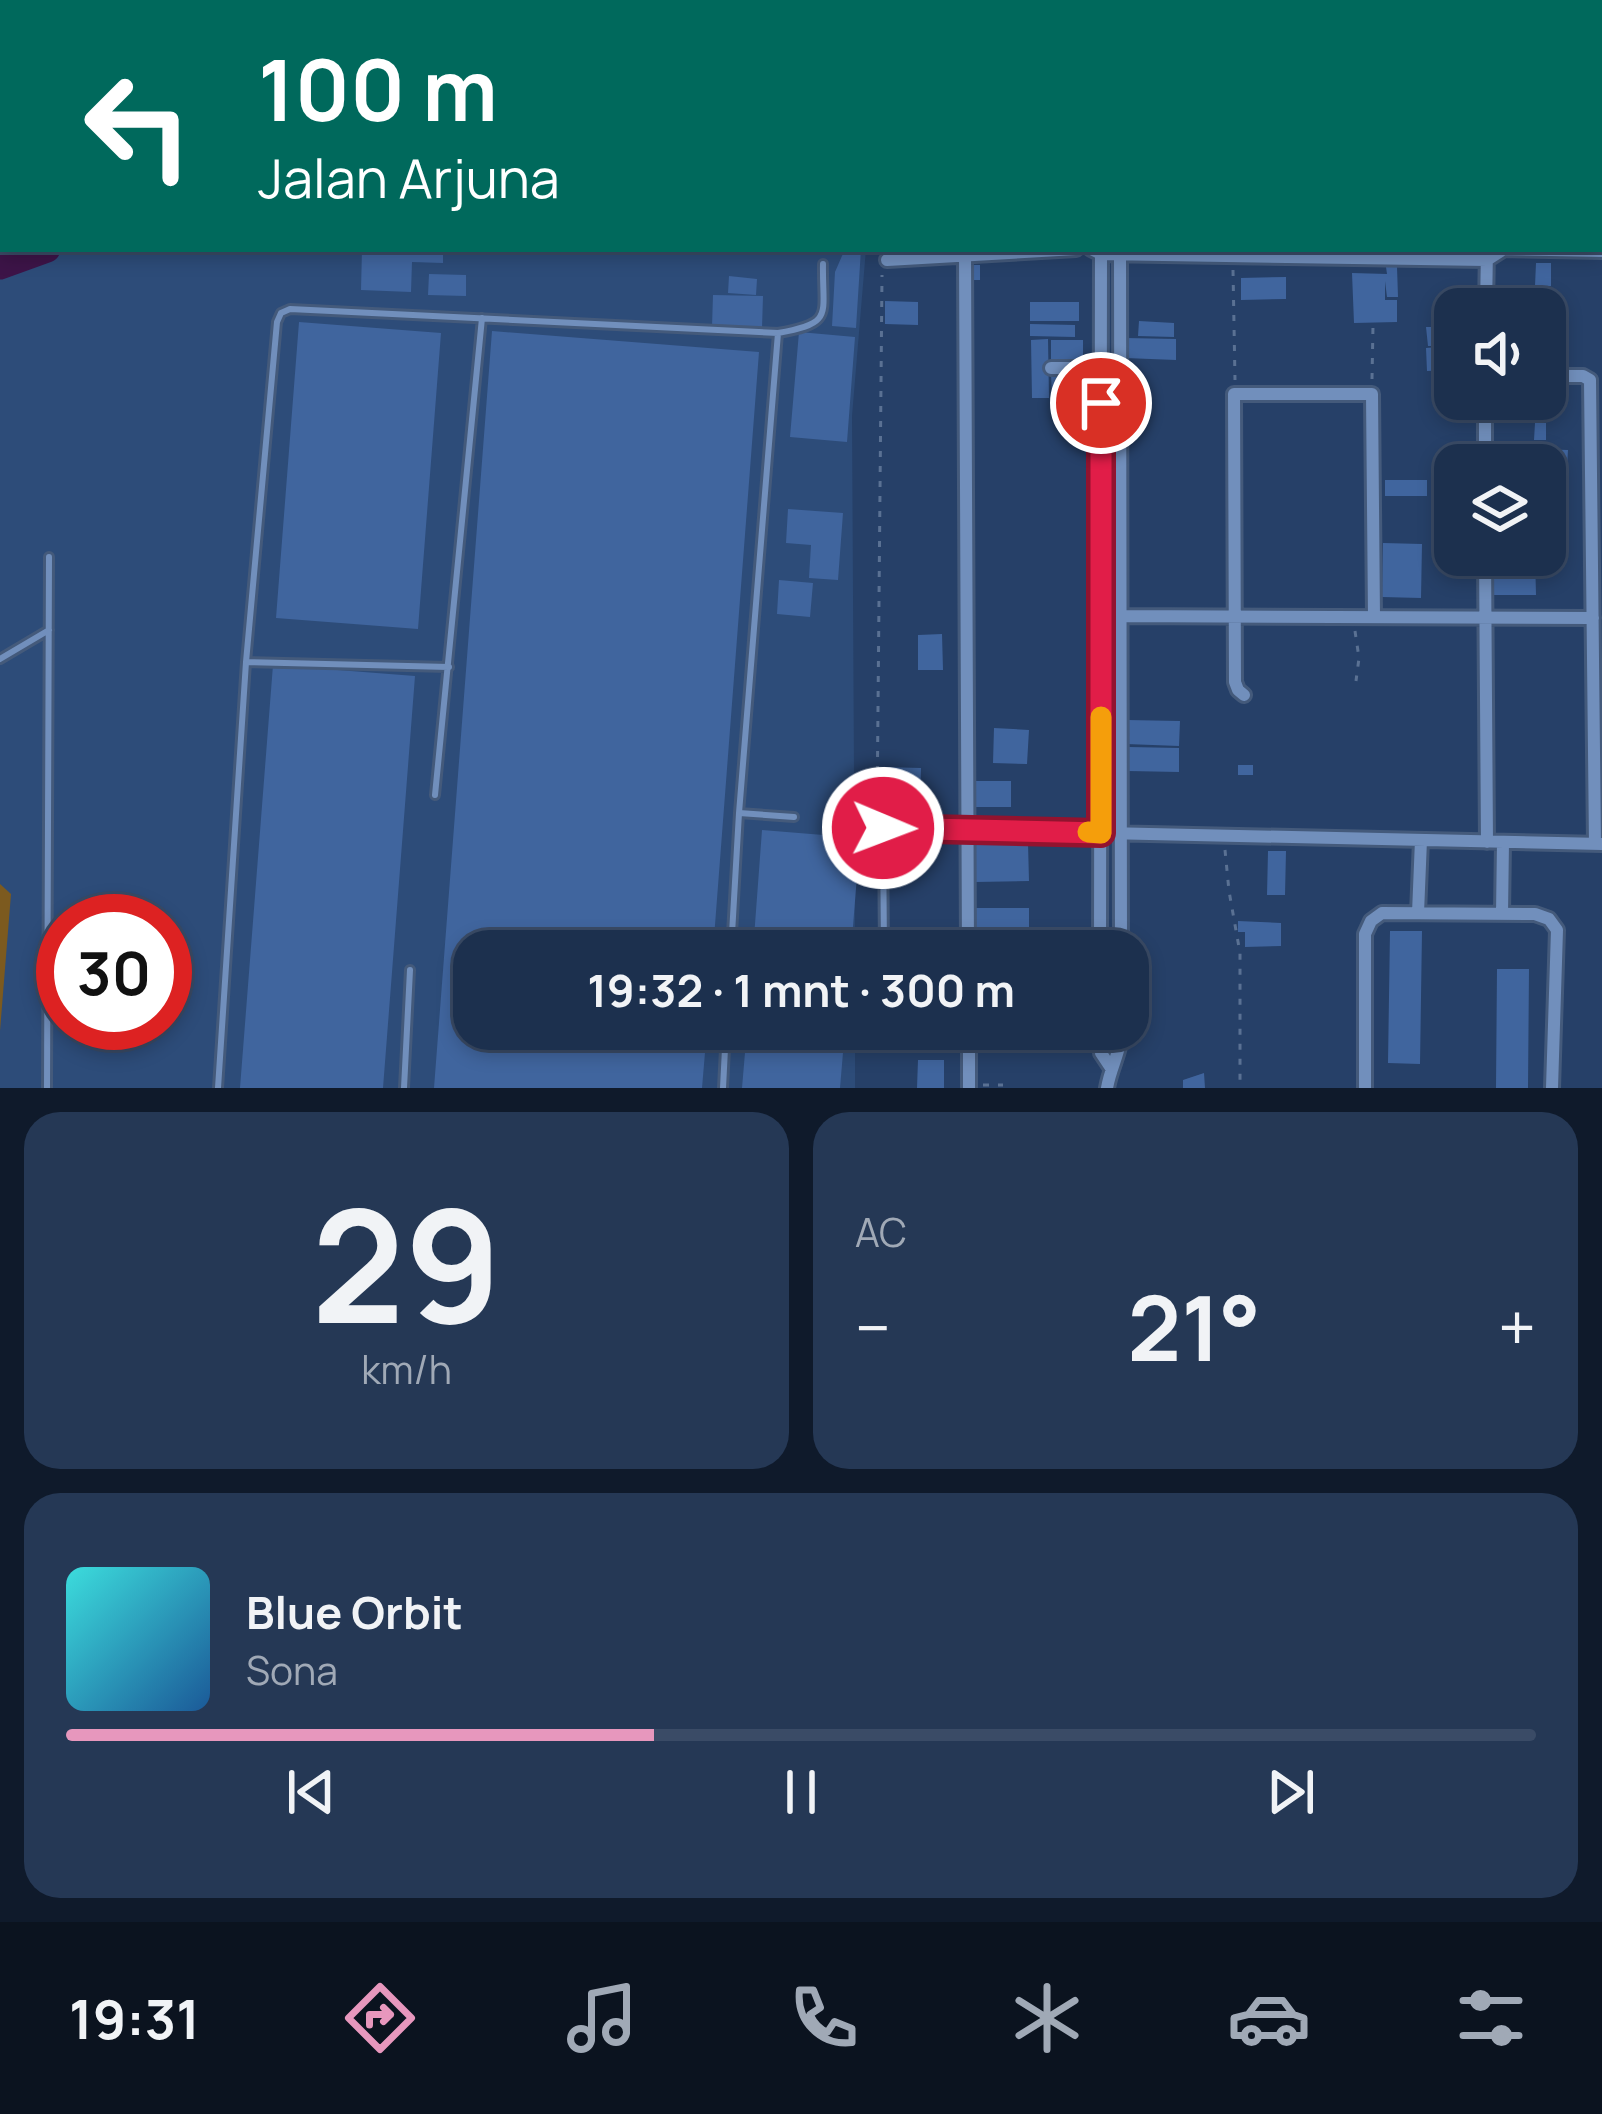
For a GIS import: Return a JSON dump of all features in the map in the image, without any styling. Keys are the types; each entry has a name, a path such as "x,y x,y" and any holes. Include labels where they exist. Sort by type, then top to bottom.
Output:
{"street":[{"path":"887,260 1020,252"},
{"path":"1098,252 1100,930"},
{"path":"1120,252 1120,930"},
{"path":"1142,252 1232,256 1466,252"},
{"path":"1491,288 1500,252"},
{"path":"965,255 968,930"},
{"path":"1051,368 1101,368"},
{"path":"883,828 1598,844 1590,380 1566,376"},
{"path":"1244,695 1235,682 1234,394 1372,394 1374,617"},
{"path":"1101,438 1120,439"},
{"path":"1101,504 1120,503"},
{"path":"1485,576 1487,842"},
{"path":"1101,590 1119,590"},
{"path":"1119,616 1593,618"},
{"path":"1101,703 1119,704"},
{"path":"1418,913 1421,840"},
{"path":"1502,914 1503,842"},
{"path":"1100,914 1120,913"},
{"path":"1365,1088 1365,934 1382,913 1535,914 1549,919 1557,930 1552,1088"},
{"path":"969,1050 969,1087"},
{"path":"1101,1050 1111,1068"},
{"path":"1107,1088 1121,1050"}],"lane":[{"path":"218,1088 246,662 281,313 290,309 778,333 806,328 822,316 823,264"},
{"path":"435,795 482,318"},
{"path":"732,930 778,333"},
{"path":"47,1088 50,557"},
{"path":"0,659 49,630"},
{"path":"246,662 449,668"},
{"path":"739,813 794,817"},
{"path":"883,828 884,930"},
{"path":"404,1088 410,970"},
{"path":"723,1088 725,1050"}],"path":[{"path":"1232,256 1234,394"},
{"path":"883,828 877,824 882,264 887,260"},
{"path":"1372,394 1373,326"},
{"path":"1352,617 1358,645 1356,682"},
{"path":"1225,836 1240,953 1240,1088"},
{"path":"969,1087 1003,1085"}],"shaded area":[{"path":"0,252 866,252 852,416 855,930 453,930 453,1050 855,1050 855,1088 0,1088"},
{"path":"0,884 11,894 0,1031"}],"building":[{"path":"362,252 443,252 443,263 412,262 411,292 361,290"},
{"path":"844,252 861,252 856,328 832,326 835,272"},
{"path":"1536,263 1551,263 1551,286 1535,286"},
{"path":"967,265 980,265 980,280 968,280"},
{"path":"1386,267 1397,267 1398,297 1387,297 1385,281 1385,300 1397,300 1397,322 1354,323 1352,273 1387,274"},
{"path":"429,274 466,275 466,296 428,295"},
{"path":"729,276 757,279 756,295 728,293"},
{"path":"1286,277 1286,299 1241,300 1241,278"},
{"path":"713,295 763,296 762,328 712,327"},
{"path":"885,301 918,302 918,325 885,324"},
{"path":"1030,302 1079,302 1079,321 1030,321"},
{"path":"1139,321 1174,323 1174,337 1138,336"},
{"path":"299,322 441,333 418,629 276,618"},
{"path":"1030,324 1075,325 1075,337 1030,336"},
{"path":"1426,327 1434,327 1434,346 1428,346"},
{"path":"492,331 759,352 715,930 453,930 453,1050 705,1050 702,1088 434,1088"},
{"path":"799,332 855,337 847,442 790,437"},
{"path":"1125,338 1176,339 1176,360 1125,358"},
{"path":"1048,339 1049,398 1032,398 1031,340"},
{"path":"1051,340 1083,340 1083,365 1051,366"},
{"path":"1434,347 1434,371 1427,371 1426,348"},
{"path":"1083,371 1084,396 1052,397 1051,373"},
{"path":"1535,423 1546,423 1546,440 1534,440"},
{"path":"1385,480 1427,480 1427,496 1385,496"},
{"path":"788,509 843,513 838,580 809,578 811,545 786,543"},
{"path":"1383,543 1422,544 1421,598 1382,597"},
{"path":"1494,576 1536,576 1536,595 1494,595"},
{"path":"779,580 813,583 810,617 777,614"},
{"path":"942,634 943,670 918,670 918,635"},
{"path":"273,665 415,676 383,1088 240,1088"},
{"path":"1127,720 1180,721 1179,746 1126,744"},
{"path":"994,728 1029,730 1027,764 993,763"},
{"path":"1129,747 1179,748 1179,772 1128,771"},
{"path":"1238,765 1253,765 1253,775 1238,775"},
{"path":"883,767 921,768 920,809 883,809"},
{"path":"974,781 1011,781 1011,807 974,807"},
{"path":"762,830 860,838 853,930 755,930"},
{"path":"1028,843 1029,881 975,882 974,844"},
{"path":"1268,851 1286,851 1285,895 1267,895"},
{"path":"972,908 1029,908 1029,930 973,930"},
{"path":"1238,921 1281,923 1281,946 1245,947 1245,932 1238,932"},
{"path":"1390,931 1422,931 1420,1064 1388,1063"},
{"path":"1497,969 1529,969 1528,1088 1496,1088"},
{"path":"745,1050 843,1050 840,1088 742,1088"},
{"path":"918,1060 944,1060 944,1088 917,1088"},
{"path":"1204,1073 1205,1088 1183,1088 1183,1080"}],"waterway":[{"path":"0,266 39,252"}],"slow traffic":[{"path":"1088,832 1101,833 1101,717"}],"route":[{"path":"883,828 1101,833 1101,403"}]}
